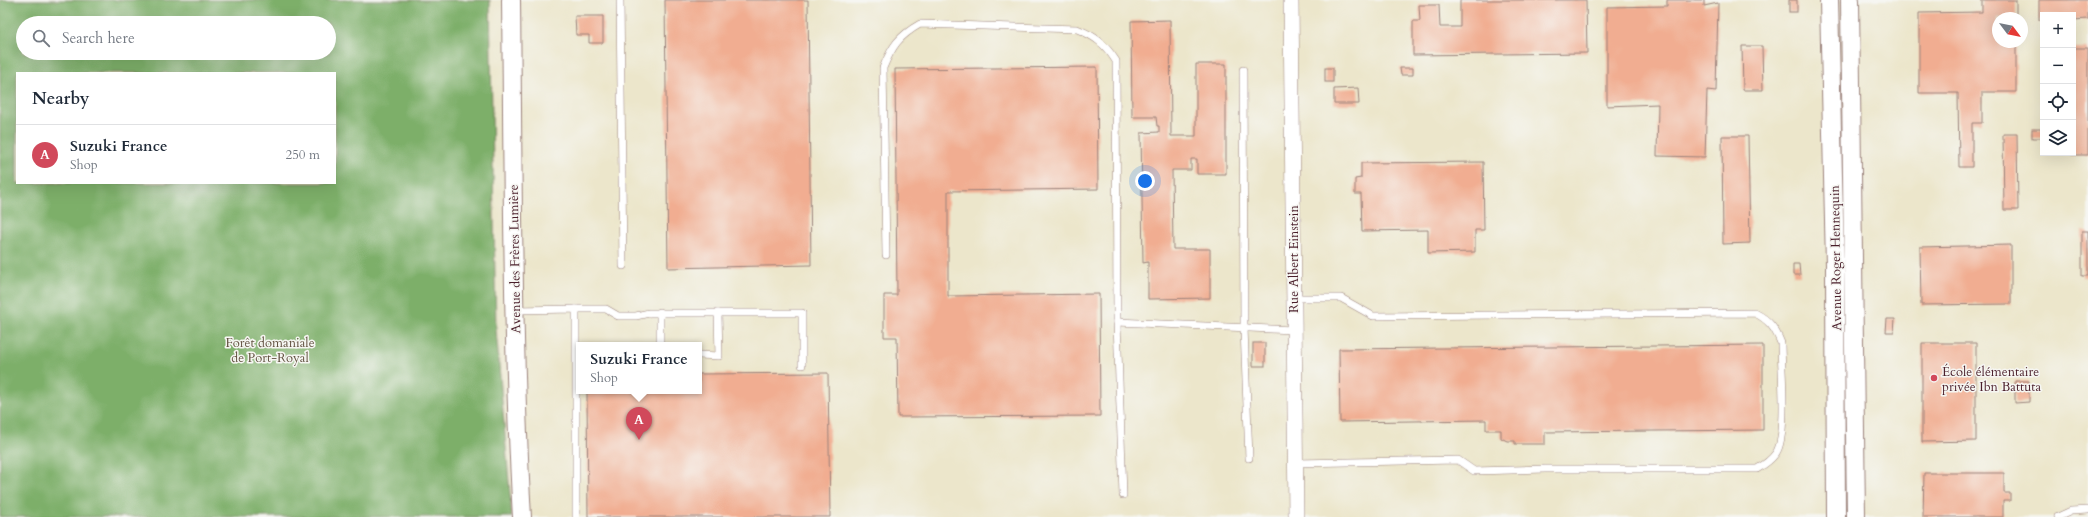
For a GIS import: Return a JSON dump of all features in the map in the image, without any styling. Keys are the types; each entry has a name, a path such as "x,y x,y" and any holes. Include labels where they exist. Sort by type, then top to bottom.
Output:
{"street":[{"name":"Avenue des Frères Lumière","path":"511,0 514,310 522,517"},
{"name":"Rue Albert Einstein","path":"1291,0 1296,517"},
{"name":"Avenue Roger Hennequin","path":"1829,0 1835,265 1836,517"},
{"name":"Avenue Roger Hennequin","path":"1850,0 1856,517"}],"lane":[{"path":"620,0 623,266"},
{"path":"886,255 882,68 890,50 904,34 920,24 1077,29 1092,35 1106,45 1116,61 1118,322 1122,495"},
{"path":"1243,70 1244,328 1249,458"},
{"path":"1294,298 1341,298 1373,316 1755,313 1768,319 1776,331 1781,343 1782,436 1776,452 1768,462 1758,469 1545,469 1474,471 1458,460 1295,463"},
{"path":"576,309 576,517"},
{"path":"514,310 606,309 618,316 636,316 649,312 802,313 802,365"},
{"path":"660,312 660,342"},
{"path":"702,355 719,356 718,312"},
{"path":"1118,322 1294,330"},
{"path":"2058,517 2071,511 2088,510"}],"green space":[{"name":"Forêt domaniale de Port-Royal","path":"0,0 490,0 496,329 512,517 0,517"}],"building":[{"path":"665,0 808,0 811,265 668,268"},
{"path":"1460,0 1586,0 1587,53 1413,55 1413,21 1420,21 1419,5 1439,5 1440,27 1460,27"},
{"path":"1667,0 1704,0 1704,6 1718,3 1716,91 1707,90 1705,157 1657,156 1658,104 1607,106 1607,7 1667,6"},
{"path":"1789,0 1797,0 1797,12 1789,12"},
{"path":"1982,0 2016,0 2016,12 1992,12 1992,48 2016,48 2016,92 1982,92 1982,123 1972,123 1972,167 1959,167 1958,93 1919,93 1919,13 1982,12"},
{"path":"2039,0 2088,0 2088,19 2076,20 2076,12 2040,12 2039,20"},
{"path":"575,16 603,16 603,43 589,43 589,35 576,35"},
{"path":"1170,20 1171,136 1196,136 1196,64 1226,64 1226,174 1197,174 1197,159 1191,159 1191,170 1172,170 1173,249 1210,249 1210,298 1148,299 1148,262 1143,263 1141,133 1159,132 1159,126 1157,126 1156,117 1132,117 1131,21"},
{"path":"1742,46 1762,46 1763,90 1743,90"},
{"path":"2076,48 2088,48 2088,155 2076,155"},
{"path":"1097,67 1098,189 948,191 948,296 1099,294 1100,416 898,417 897,337 884,337 884,295 897,295 895,69"},
{"path":"1325,68 1333,68 1333,82 1325,82"},
{"path":"1400,68 1413,68 1413,75 1401,75"},
{"path":"1358,88 1359,104 1334,104 1334,89"},
{"path":"2032,129 2040,129 2040,138 2032,138"},
{"path":"2003,134 2017,134 2018,210 2004,210"},
{"path":"1722,136 1748,136 1750,243 1723,244"},
{"path":"1483,162 1484,230 1475,230 1475,252 1428,253 1428,230 1362,231 1361,194 1355,194 1355,179 1361,178 1361,163"},
{"path":"2082,231 2088,231 2088,276 2082,276"},
{"path":"2011,245 2011,304 1921,305 1920,247"},
{"path":"1793,264 1799,264 1800,275 1793,275"},
{"path":"1887,319 1895,319 1894,332 1886,332"},
{"path":"1253,343 1265,343 1265,366 1253,366"},
{"path":"1922,343 1976,343 1976,441 1922,442"},
{"path":"1763,345 1763,430 1545,432 1545,444 1515,444 1515,441 1507,441 1501,438 1501,430 1486,430 1486,420 1340,422 1339,349"},
{"path":"828,373 830,517 588,517 587,394 702,394 702,374"},
{"path":"2015,381 2029,381 2029,402 2015,403"},
{"path":"1924,473 2004,473 2004,493 2010,493 2010,501 2003,501 2003,517 1923,517"}],"place":[{"name":"École élémentaire privée Ibn Battuta","path":"1934,378"},
{"name":"Suzuki France","path":"639,440"}]}
